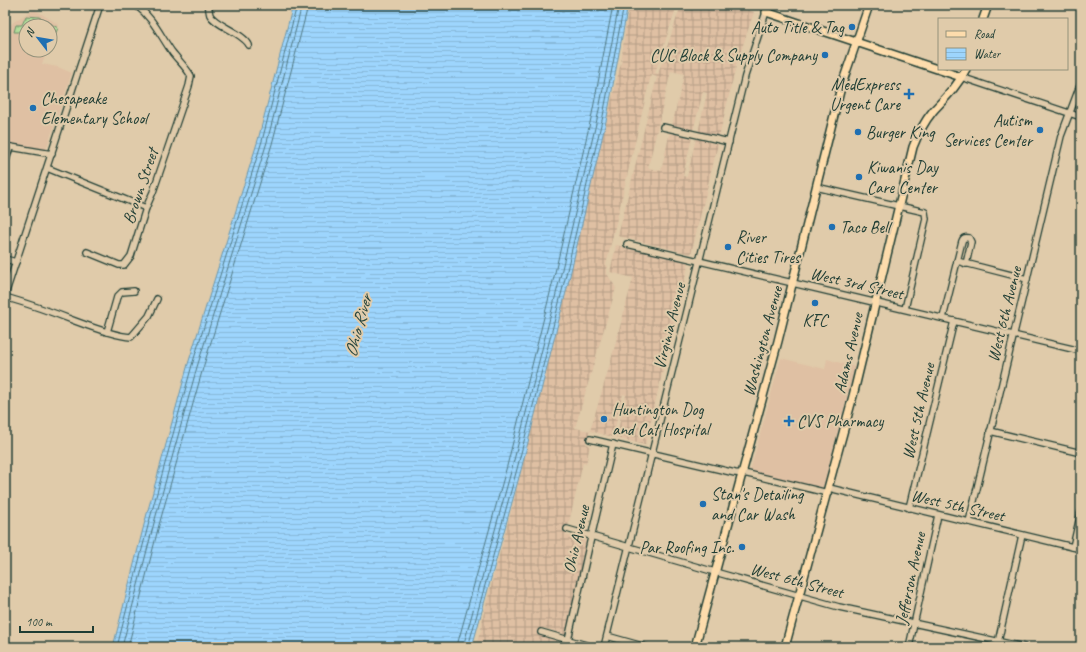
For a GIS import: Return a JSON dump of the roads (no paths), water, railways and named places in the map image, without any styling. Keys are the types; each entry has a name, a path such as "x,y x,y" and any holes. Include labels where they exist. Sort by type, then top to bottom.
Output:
{"main road":[{"path":"768,5 766,12 938,69"},
{"name":"Washington Avenue","path":"694,647 776,348 841,89 868,5"},
{"path":"983,18 988,5"},
{"path":"940,70 961,77"},
{"name":"Adams Avenue","path":"785,647 855,390 898,206 916,137 928,118 951,93 965,70"}],"street":[{"path":"100,5 5,296 124,337 131,337 148,316 157,299"},
{"name":"Brown Street","path":"87,252 119,265 124,265 131,256 146,208 153,192 189,86 191,76 171,51 154,22 136,5"},
{"path":"208,5 210,14 213,18 235,32 249,45"},
{"name":"Virginia Avenue","path":"604,647 747,67 766,12"},
{"path":"961,77 1081,117"},
{"name":"West 6th Avenue","path":"969,522 1061,136 1081,83"},
{"path":"663,127 729,142"},
{"path":"5,164 7,146 52,154"},
{"path":"47,168 146,208"},
{"path":"816,187 925,212 926,219 905,309"},
{"path":"943,318 962,240 967,237 971,242 966,264"},
{"name":"West 3rd Street","path":"627,244 1081,351"},
{"path":"5,259 16,262"},
{"path":"957,261 1027,279"},
{"path":"107,332 117,297 122,292 134,291"},
{"name":"West 5th Avenue","path":"909,508 954,320"},
{"path":"990,431 1081,453"},
{"name":"West 5th Street","path":"590,439 734,473 748,474 909,508 1081,549"},
{"name":"Ohio Avenue","path":"568,640 613,444"},
{"path":"1073,547 1081,512"},
{"name":"Jefferson Avenue","path":"909,647 938,515"},
{"name":"West 6th Street","path":"567,529 839,607 914,623 998,644 1024,647"},
{"path":"998,644 1022,535"},
{"path":"541,632 593,647"},
{"path":"607,636 646,647"}],"water":[{"name":"Ohio River","path":"293,5 628,5 607,117 568,284 521,470 472,647 113,647 145,521 188,364 258,140"}],"place":[{"name":"Auto Title & Tag","path":"852,27"},
{"name":"CUC Block & Supply Company","path":"825,55"},
{"name":"MedExpress Urgent Care","path":"909,94"},
{"name":"Chesapeake Elementary School","path":"33,108"},
{"name":"Autism Services Center","path":"1040,130"},
{"name":"Burger King","path":"858,132"},
{"name":"Kiwanis Day Care Center","path":"859,177"},
{"name":"Taco Bell","path":"832,227"},
{"name":"River Cities Tires","path":"728,247"},
{"name":"KFC","path":"815,303"},
{"name":"Huntington Dog and Cat Hospital","path":"604,419"},
{"name":"CVS Pharmacy","path":"789,421"},
{"name":"Stan's Detailing and Car Wash","path":"703,504"},
{"name":"Par Roofing Inc.","path":"742,547"}]}
